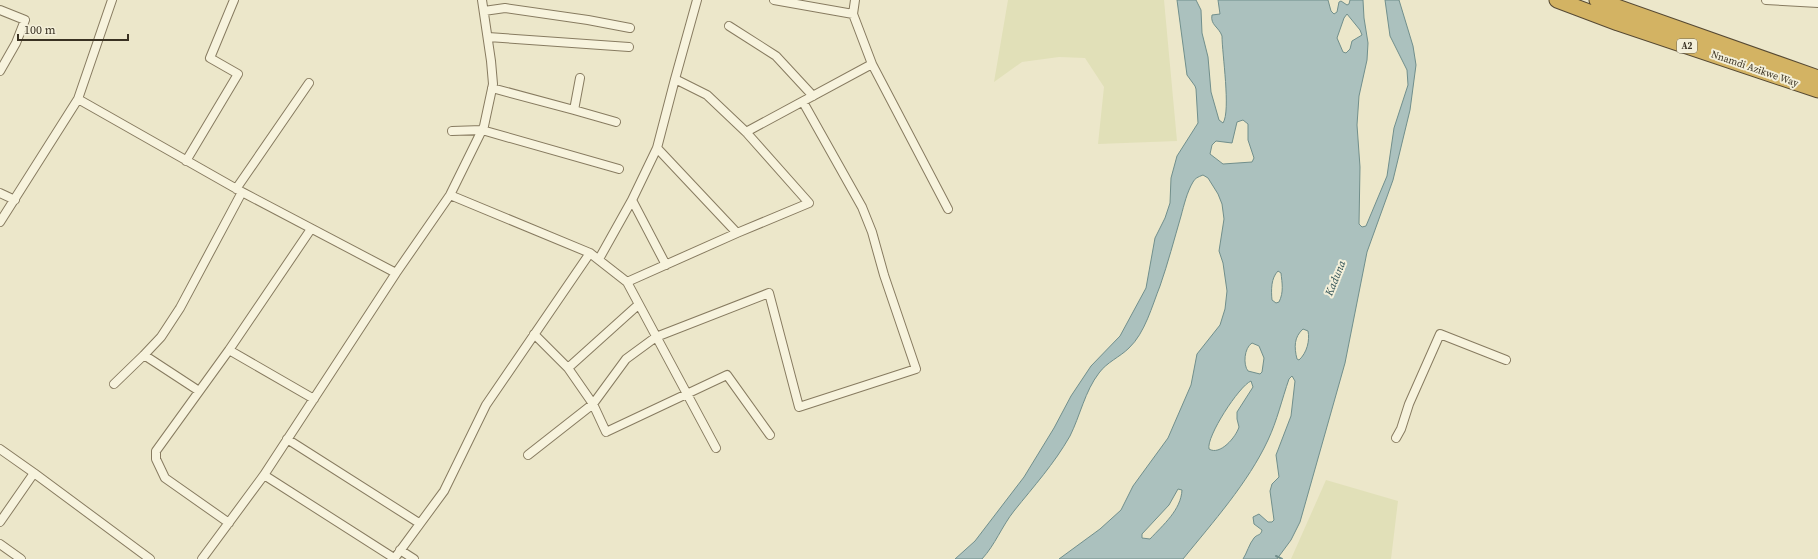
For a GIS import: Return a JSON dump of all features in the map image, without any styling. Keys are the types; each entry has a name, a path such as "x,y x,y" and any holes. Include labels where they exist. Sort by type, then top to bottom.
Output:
{"highway":[{"name":"Nnamdi Azikwe Way","path":"1557,0 1618,23 1818,90"},
{"name":"Nnamdi Azikwe Way","path":"1596,0 1818,78"}],"street":[{"path":"0,222 78,99 112,0"},
{"path":"186,161 238,74 210,58 234,0"},
{"path":"202,559 264,475 396,273 450,195 482,130 492,88 491,61 482,0"},
{"path":"599,259 632,200 657,148 697,0"},
{"path":"774,0 853,14"},
{"path":"856,0 853,14 872,64 948,209"},
{"path":"1766,0 1818,3"},
{"path":"484,11 505,8 588,20 630,28"},
{"path":"0,10 25,20 16,44 0,71"},
{"path":"729,26 776,56 813,96"},
{"path":"488,37 629,47"},
{"path":"746,132 872,64"},
{"path":"574,110 580,78"},
{"path":"627,282 738,232 809,203 746,132 707,95 675,79"},
{"path":"114,384 161,337 180,308 239,190 309,83"},
{"path":"492,88 616,122"},
{"path":"78,99 186,161 310,229 396,273"},
{"path":"528,455 592,404 626,359 656,336 769,293 799,407 916,369 884,275 872,232 862,207 803,102"},
{"path":"452,131 482,130 619,169"},
{"path":"657,148 738,232"},
{"path":"0,193 15,200"},
{"path":"450,195 590,253 627,282 716,448"},
{"path":"632,200 666,265"},
{"path":"229,522 165,478 156,459 156,451 229,350 310,229"},
{"path":"264,475 394,559 444,491 486,405 590,253"},
{"path":"568,368 638,305"},
{"path":"534,334 568,368 592,404 606,432 727,375 770,435"},
{"path":"1396,438 1401,429 1409,404 1440,334 1506,360"},
{"path":"229,350 314,399"},
{"path":"144,355 199,391"},
{"path":"287,440 419,523"},
{"path":"0,449 150,559"},
{"path":"0,522 34,473"},
{"path":"0,544 21,559"},
{"path":"400,550 414,559"}],"green space":[{"path":"1008,0 1164,0 1177,141 1098,144 1104,87 1085,58 1059,57 1022,62 994,82"},
{"path":"1326,480 1398,501 1391,559 1291,559"}],"water":[{"name":"Kaduna","path":"1177,0 1196,0 1201,10 1202,33 1208,57 1211,92 1219,120 1223,123 1225,117 1226,95 1222,36 1212,21 1212,15 1220,14 1218,0 1328,0 1331,11 1334,14 1337,12 1339,2 1341,1 1347,5 1349,4 1350,0 1363,0 1368,43 1367,60 1359,96 1357,125 1360,167 1359,224 1362,227 1366,226 1387,176 1394,128 1408,85 1407,70 1390,36 1385,0 1399,0 1413,46 1416,65 1410,110 1393,180 1367,252 1345,363 1300,522 1291,540 1277,559 1243,559 1252,540 1261,533 1262,530 1254,524 1253,517 1259,514 1268,522 1272,522 1274,520 1270,491 1272,484 1279,477 1276,455 1291,416 1295,381 1292,376 1289,379 1271,433 1260,456 1229,502 1183,559 1059,559 1100,529 1121,510 1133,486 1168,438 1191,385 1197,354 1220,325 1225,309 1227,291 1223,263 1219,251 1224,219 1222,204 1218,194 1208,178 1203,175 1195,180 1189,190 1160,286 1148,319 1135,342 1106,366 1094,380 1074,428 1064,446 1044,475 1010,517 987,554 982,559 955,559 975,541 1024,477 1054,428 1071,396 1091,366 1120,336 1146,288 1155,238 1165,218 1170,203 1171,178 1177,156 1198,123 1196,89 1187,75","holes":["1347,14 1360,30 1362,35 1352,41 1350,49 1346,53 1343,52 1337,38 1344,18","1243,120 1248,124 1248,140 1254,158 1252,162 1223,164 1210,154 1212,145 1216,141 1232,143 1237,122","1278,271 1281,273 1282,295 1279,302 1276,303 1272,300 1272,284","1303,329 1308,331 1309,338 1304,354 1299,360 1297,359 1295,350 1298,335","1252,343 1259,346 1264,358 1262,372 1260,374 1248,371 1246,368 1245,357 1247,349","1251,381 1253,387 1237,412 1239,427 1235,436 1223,448 1218,450 1209,449 1209,443 1224,412 1239,392","1178,489 1182,490 1181,497 1175,511 1166,523 1150,539 1142,538 1142,534 1169,505"]}],"waterway":[{"path":"1276,556 1282,559"}]}
